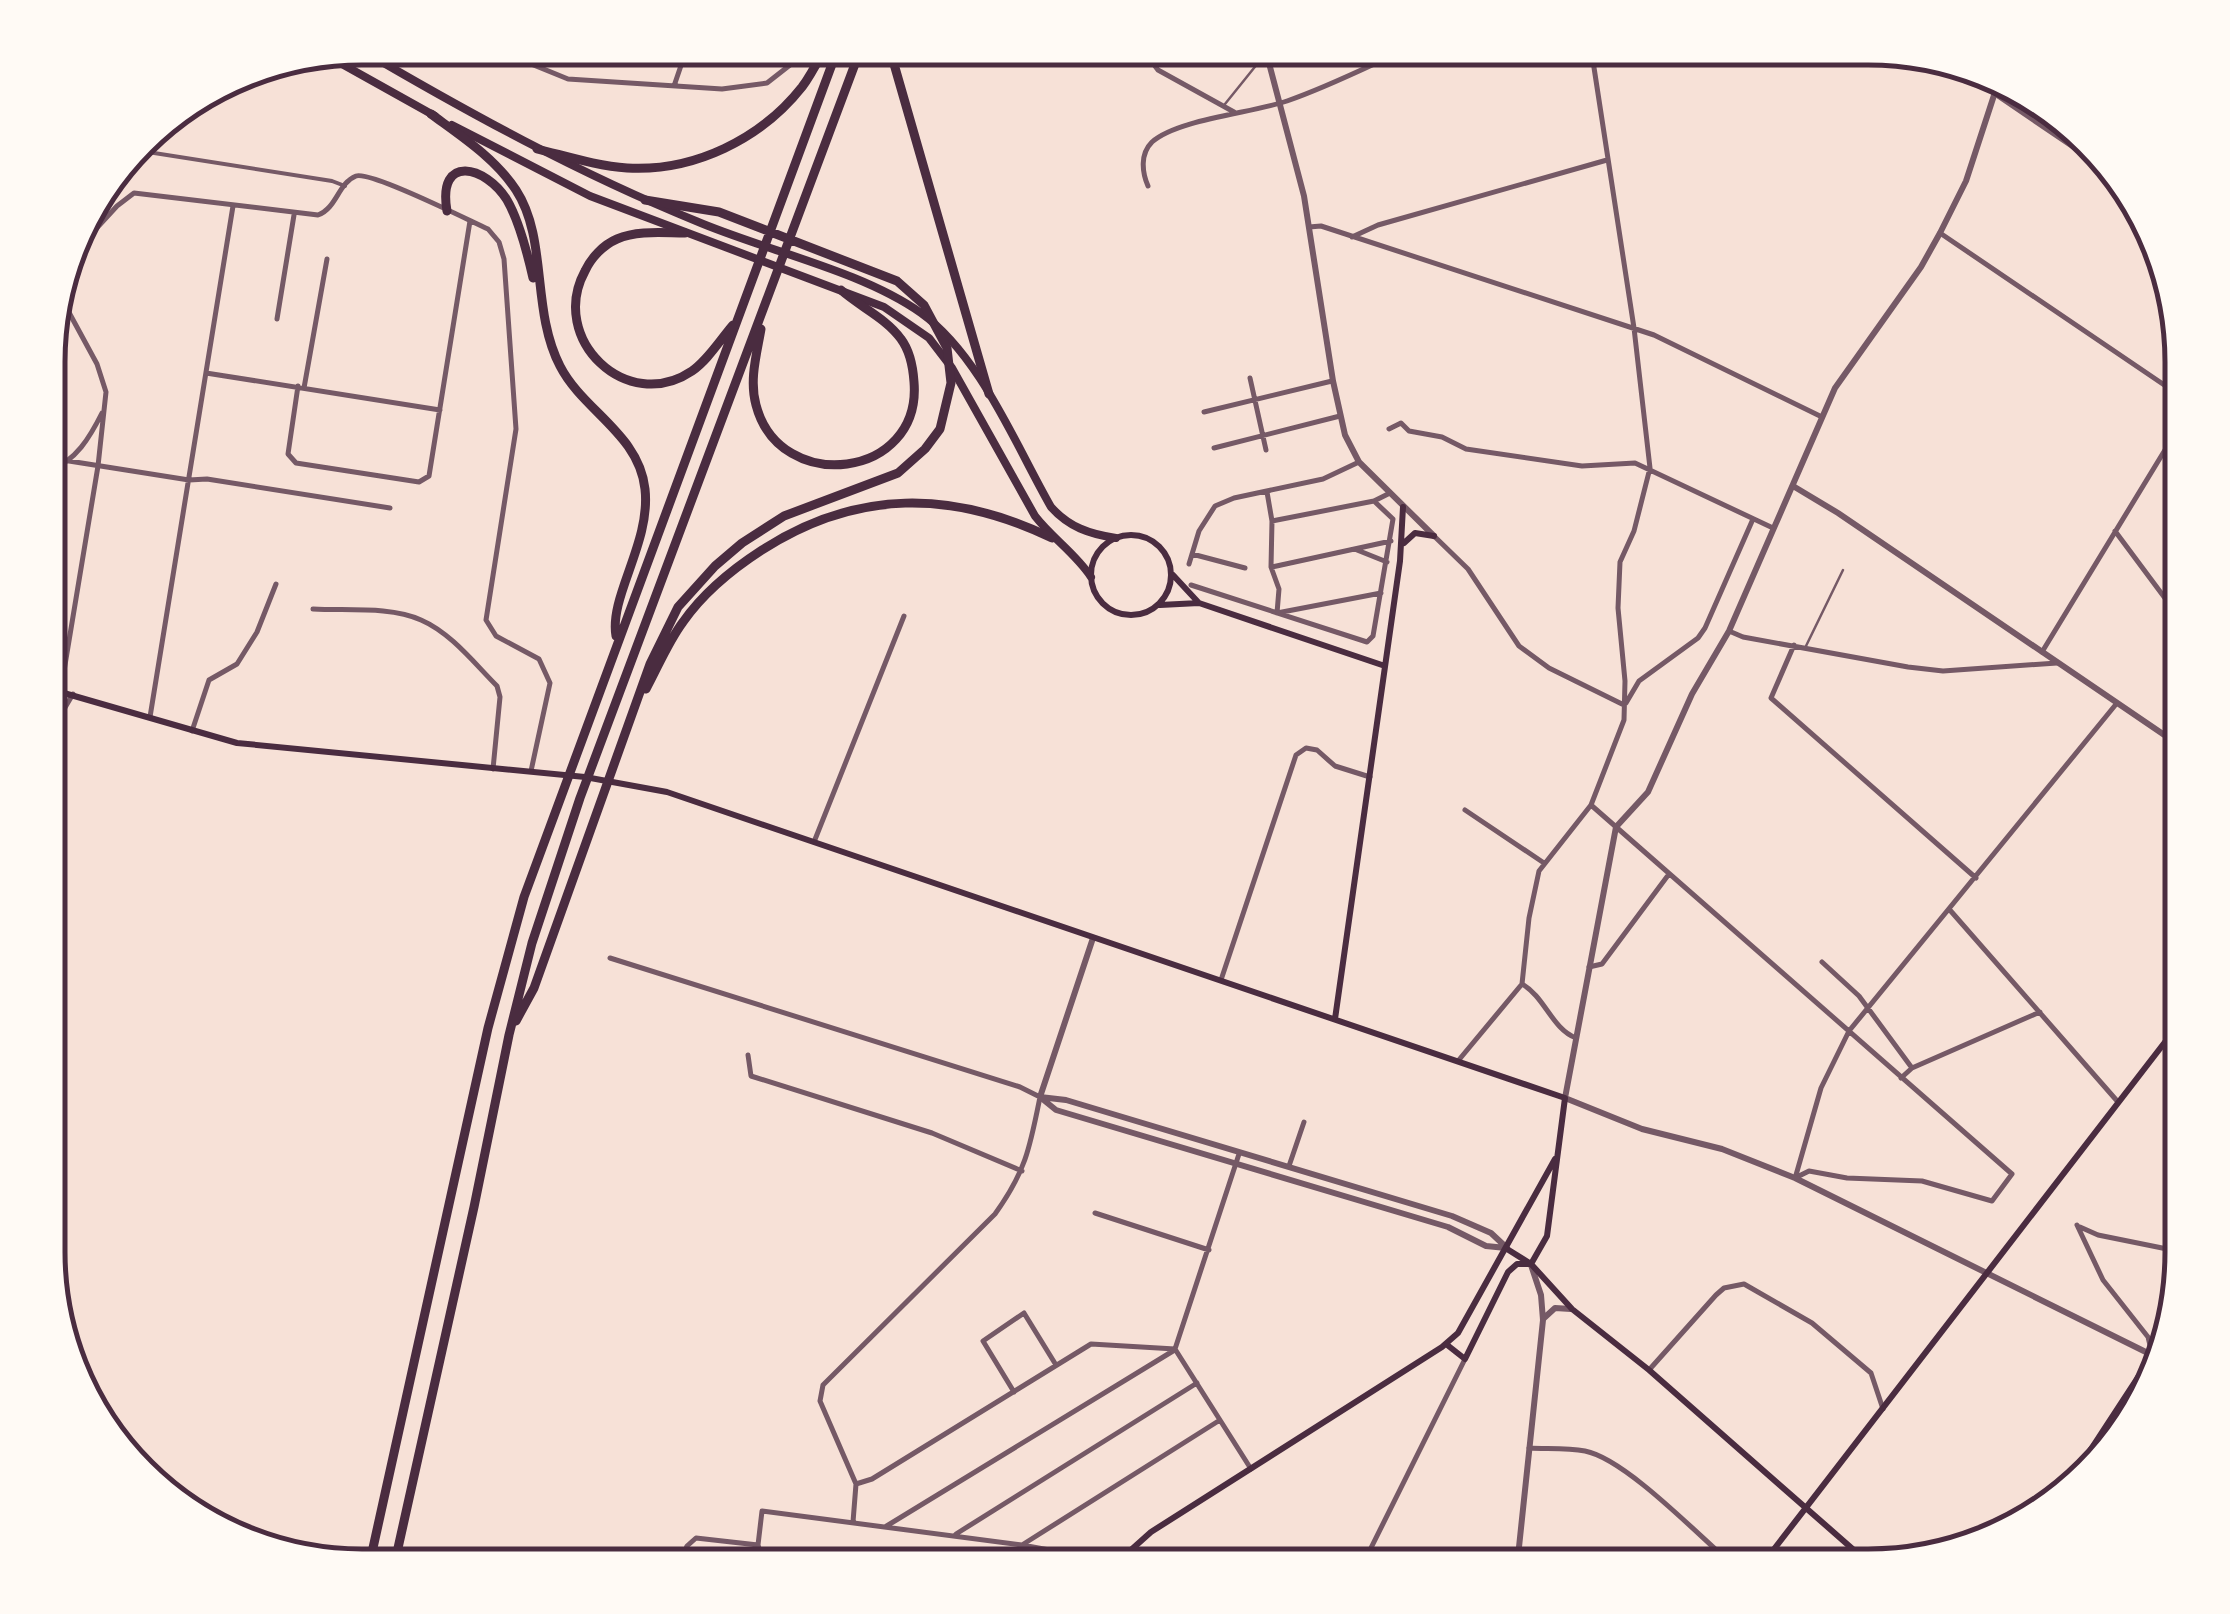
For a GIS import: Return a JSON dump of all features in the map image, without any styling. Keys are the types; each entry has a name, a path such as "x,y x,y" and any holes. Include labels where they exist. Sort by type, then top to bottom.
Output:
{"highway":[{"path":"388,65 537,148 645,200 876,288 922,314 950,340 988,394 1051,507 1079,529 1116,538"},
{"path":"537,148 628,168 668,166 707,156 745,139 774,117 815,65"},
{"path":"372,1548 502,973 576,750 832,65"},
{"path":"398,1548 532,943 580,798 855,65"},
{"path":"894,65 988,394"},
{"path":"346,66 590,196 884,308 929,338 952,368 1035,516 1091,577"},
{"path":"431,114 488,158 516,190 532,226 538,290 549,343 562,370 636,458 647,511 638,552 614,621 617,639"},
{"path":"447,211 444,188 448,178 472,171 488,180 507,201 538,290"},
{"path":"509,1035 534,988 650,664 678,608 715,566 784,516 898,473 926,449 940,429 951,384 947,348 924,305 897,281 718,212 645,200"},
{"path":"686,233 644,232 616,239 590,261 579,282 574,306 577,328 586,348 610,371 631,381 650,384 690,372 738,320"},
{"path":"763,311 753,383 756,405 765,425 785,450 808,462 844,467 868,460 891,446 908,421 916,396 913,366 902,340 841,290"},
{"path":"632,714 681,623 732,569 796,528 844,512 908,501 958,505 1012,518 1052,538"}],"main road":[{"path":"1335,1019 1402,548 1403,507"},
{"path":"1402,548 1410,535 1434,536"},
{"path":"1199,603 1171,572 1162,549 1152,541 1140,536 1116,538 1097,554 1091,577 1094,590 1111,610 1137,615 1158,606 1199,603 1384,666"},
{"path":"1158,606 1167,594 1171,572"},
{"path":"65,691 237,743 584,777 659,790 1566,1098 1547,1236 1531,1264"},
{"path":"1774,1549 2164,1043"},
{"path":"1132,1549 1151,1532 1458,1334 1556,1158"},
{"path":"1508,1248 1531,1264 1572,1310 1649,1370 1853,1549"},
{"path":"1446,1344 1465,1359 1508,1272 1517,1264 1531,1264"},
{"path":"1458,1334 1472,1345"},
{"path":"2094,1444 2135,1380"}],"street":[{"path":"534,65 568,79 722,88 767,82 790,65"},
{"path":"674,86 681,65"},
{"path":"1155,66 1234,112"},
{"path":"1270,66 1309,227 1332,381 1350,449 1468,569 1518,646 1549,668 1624,706"},
{"path":"1148,186 1143,161 1153,142 1165,134 1234,112 1280,104 1368,66"},
{"path":"1458,1061 1522,984 1536,880 1544,863 1591,806 1623,724 1620,562 1634,530 1650,468 1634,328 1594,66"},
{"path":"2071,146 1994,94 1966,180 1940,233 1921,268 1835,388 1729,631 1692,694 1648,792 1616,827 1566,1098 1642,1129 1722,1149 1795,1178 2148,1352"},
{"path":"152,153 344,186"},
{"path":"1352,237 1378,224 1607,160"},
{"path":"99,226 134,193 294,214 325,213 350,179 368,174 488,229 502,250 516,429 486,620 496,636 539,659 550,683 531,773"},
{"path":"150,716 233,205"},
{"path":"277,319 294,214"},
{"path":"327,259 288,454 296,463 419,482 429,476 470,221"},
{"path":"1309,227 1320,226 1634,328 1822,417"},
{"path":"1940,233 2164,385"},
{"path":"65,664 98,466 106,392 98,366 70,314"},
{"path":"205,372 440,410"},
{"path":"1250,378 1266,450"},
{"path":"1204,412 1332,381"},
{"path":"65,464 95,427 105,406"},
{"path":"1214,448 1340,416"},
{"path":"1389,429 1401,423 1409,430 1442,437 1466,449 1582,466 1635,462 1776,529"},
{"path":"1350,449 1363,442"},
{"path":"2042,652 2164,451"},
{"path":"69,462 390,508"},
{"path":"1189,564 1198,531 1215,506 1234,498 1323,480 1359,462"},
{"path":"1793,486 1838,512 2164,735"},
{"path":"1268,492 1271,567 1279,588 1277,613"},
{"path":"1272,520 1374,502 1390,493"},
{"path":"1190,585 1367,642 1373,636 1393,519 1374,502"},
{"path":"1624,706 1639,681 1698,638 1753,518"},
{"path":"2115,530 2164,596"},
{"path":"1271,567 1391,541"},
{"path":"1355,549 1387,562"},
{"path":"1192,554 1245,568"},
{"path":"192,731 209,680 214,674 229,671 244,654 258,632 276,584"},
{"path":"1277,613 1381,593"},
{"path":"313,609 402,614 419,619 448,637 497,686 500,697 493,769"},
{"path":"814,842 904,616"},
{"path":"1729,631 1743,637 1944,671 2057,662"},
{"path":"1794,645 1772,698 1976,878"},
{"path":"65,708 74,694"},
{"path":"1795,1178 1821,1088 1849,1031 2117,703"},
{"path":"1220,980 1296,754 1306,748 1317,750 1335,766 1370,777"},
{"path":"1591,806 2015,1176 1992,1201 1922,1182 1809,1172 1795,1178"},
{"path":"1465,810 1544,863"},
{"path":"1589,967 1602,964 1669,874"},
{"path":"1949,909 2118,1102"},
{"path":"852,1522 856,1484 820,1401 823,1385 982,1230 1022,1171 1040,1097 1093,938"},
{"path":"610,958 1025,1088 1056,1110 1448,1227 1486,1246 1508,1248"},
{"path":"1822,962 1869,1007 1912,1068"},
{"path":"1522,984 1534,992 1564,1032 1576,1038"},
{"path":"1901,1078 1912,1068 2040,1012"},
{"path":"748,1056 751,1076 932,1133 1022,1171"},
{"path":"1040,1097 1066,1100 1452,1216 1490,1233 1508,1248"},
{"path":"1288,1169 1304,1122"},
{"path":"885,1526 1176,1349 1239,1154"},
{"path":"1095,1213 1209,1250"},
{"path":"2068,1218 2098,1235 2164,1248"},
{"path":"2077,1225 2103,1280 2148,1337 2150,1345"},
{"path":"1520,1549 1542,1320 1531,1264"},
{"path":"1649,1370 1716,1295 1724,1288 1744,1284 1812,1323 1871,1373 1883,1409"},
{"path":"1542,1320 1555,1308 1572,1310"},
{"path":"1014,1392 983,1341 1024,1314 1056,1365"},
{"path":"856,1484 872,1480 1091,1344 1176,1349"},
{"path":"1176,1349 1250,1469"},
{"path":"1371,1549 1465,1359"},
{"path":"953,1536 1198,1384"},
{"path":"1022,1546 1220,1420"},
{"path":"1529,1448 1587,1451 1609,1462 1714,1549"},
{"path":"759,1548 762,1511 1035,1548"},
{"path":"685,1548 696,1538 758,1545"}],"lane":[{"path":"1224,106 1256,66"},
{"path":"1806,647 1843,570"}]}
